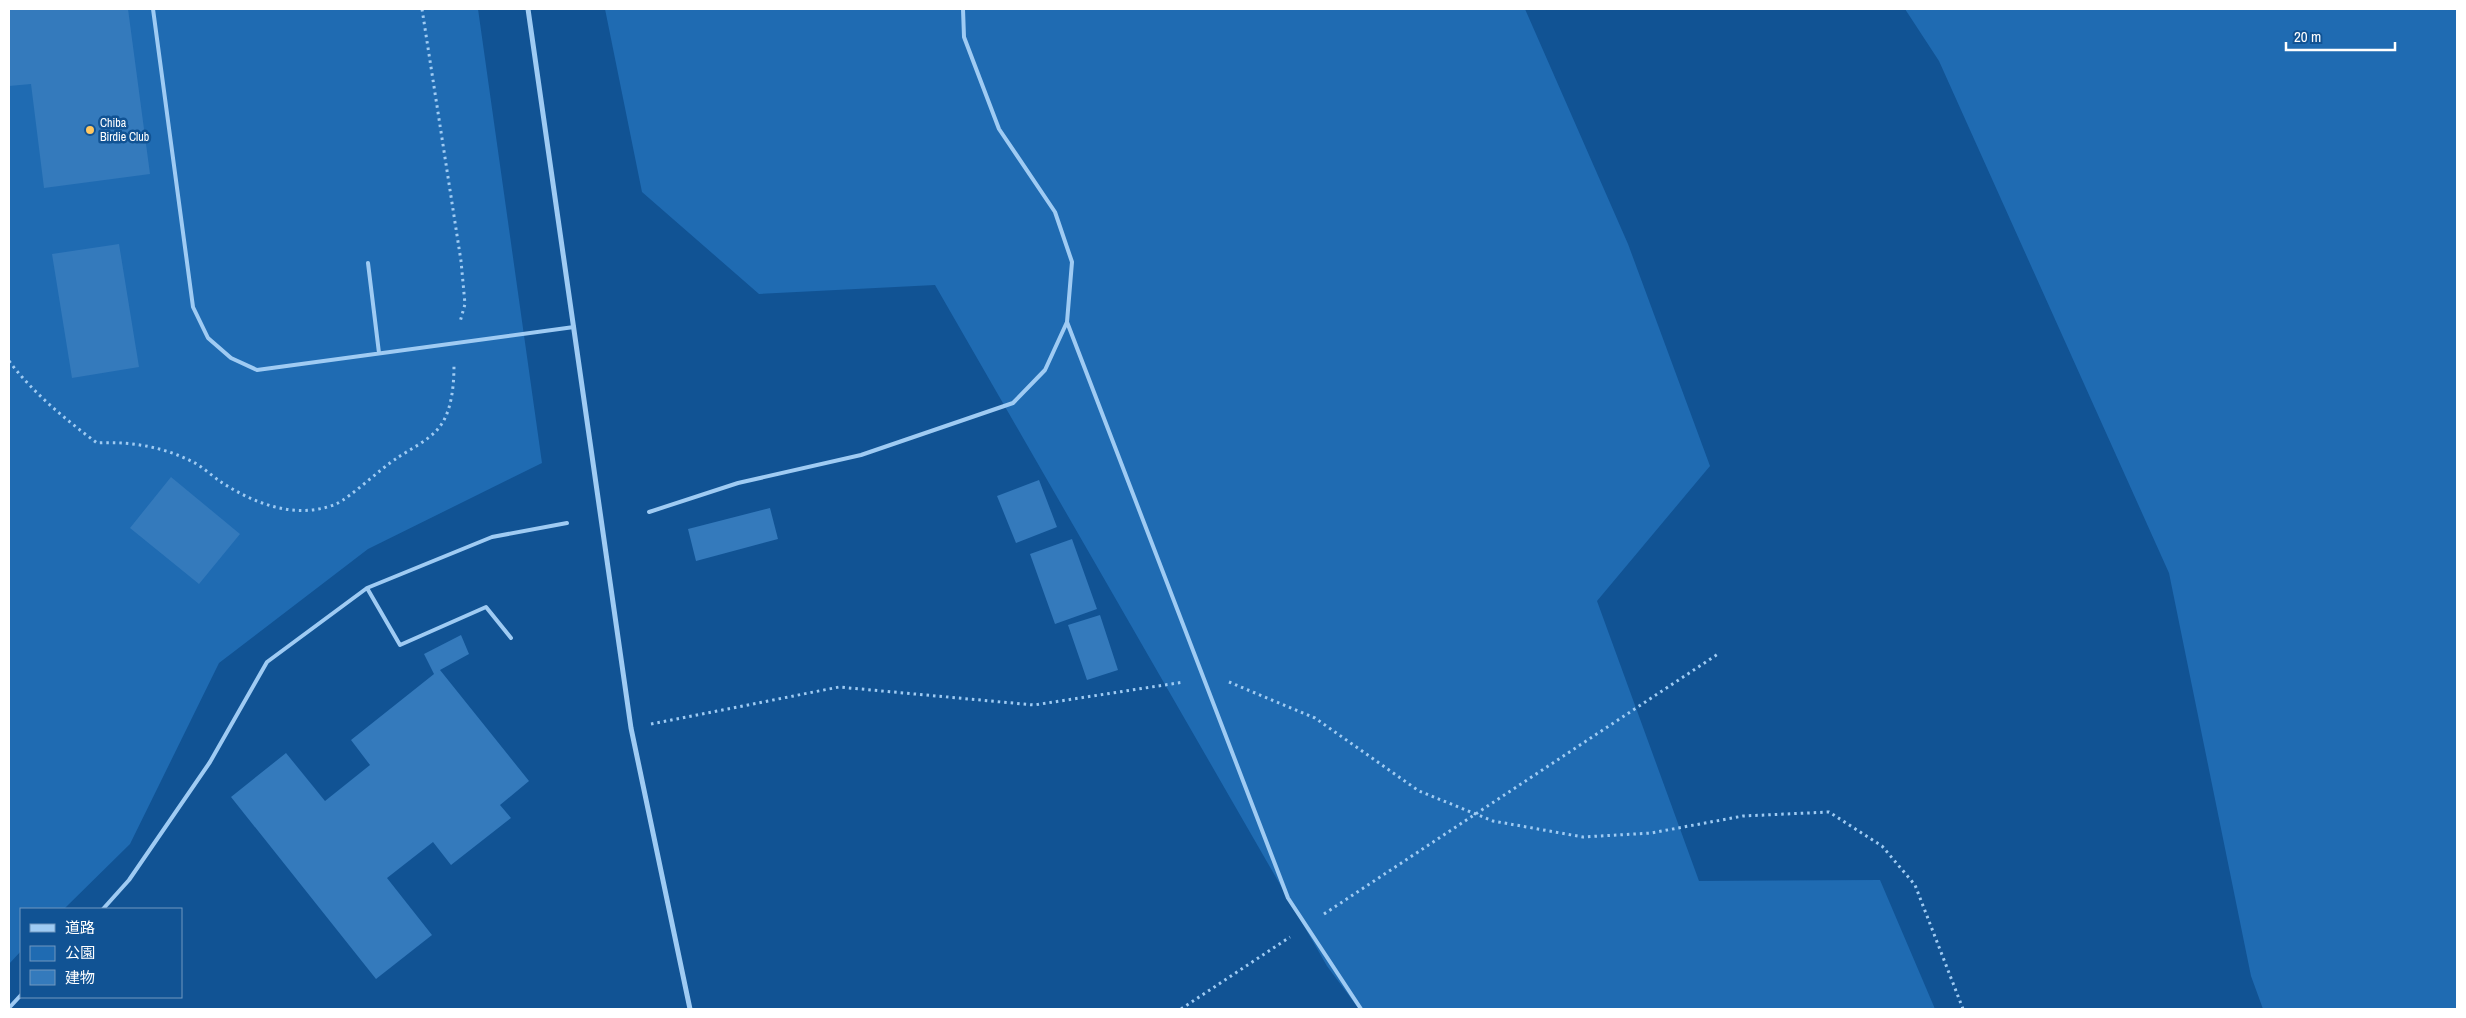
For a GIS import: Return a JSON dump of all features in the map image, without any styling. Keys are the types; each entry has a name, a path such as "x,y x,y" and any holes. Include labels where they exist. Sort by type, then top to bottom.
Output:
{"street":[{"path":"528,9 631,728 690,1009"}],"lane":[{"path":"153,9 193,307 208,338 231,358 257,370 574,327"},
{"path":"649,512 738,483 861,454 1013,402 1045,370 1067,322 1072,262 1055,212 999,128 964,37 963,9"},
{"path":"368,263 379,353"},
{"path":"1067,322 1288,898 1361,1009"},
{"path":"104,908 129,880 210,762 267,662 367,588 492,537 566,523"},
{"path":"367,588 400,645 486,607 511,638"},
{"path":"9,1008 20,996"}],"path":[{"path":"9,361 23,379 59,414 98,444 117,442 166,450 195,463 250,500 305,512 322,509 338,502 378,470 437,430 448,410 454,373 453,344 465,304 461,261 422,9"},
{"path":"1322,916 1718,654"},
{"path":"631,728 839,687 1034,705 1193,680"},
{"path":"1220,680 1244,687 1315,718 1419,791 1493,821 1583,837 1651,833 1743,816 1829,812 1882,846 1915,885 1962,1009"},
{"path":"1181,1009 1297,933"}],"green space":[{"name":"Chiba Birdie Club","path":"9,9 478,9 542,463 368,549 219,663 130,844 65,908 20,908 20,952 9,964"},
{"path":"605,9 1525,9 1628,244 1710,466 1597,601 1699,881 1880,880 1935,1009 1359,1009 1327,966 935,285 759,294 642,192"},
{"path":"1905,9 2457,9 2457,1009 2263,1009 2251,976 2169,573 1939,61"}],"building":[{"name":"Chiba Birdie Club","path":"9,9 128,9 150,174 44,188 31,84 9,86"},
{"path":"119,244 139,367 72,378 52,254"},
{"path":"171,477 240,534 199,584 130,528"},
{"path":"1039,480 1057,527 1016,543 997,496"},
{"path":"770,508 778,539 696,561 688,529"},
{"path":"1072,539 1097,609 1055,624 1030,554"},
{"path":"1100,615 1118,670 1087,680 1068,625"},
{"path":"461,635 469,654 440,670 529,781 500,805 511,818 451,865 433,842 387,878 432,935 376,979 231,797 286,753 325,801 370,765 351,740 434,674 424,654"}],"place":[{"name":"Chiba Birdie Club","path":"90,130"}]}
